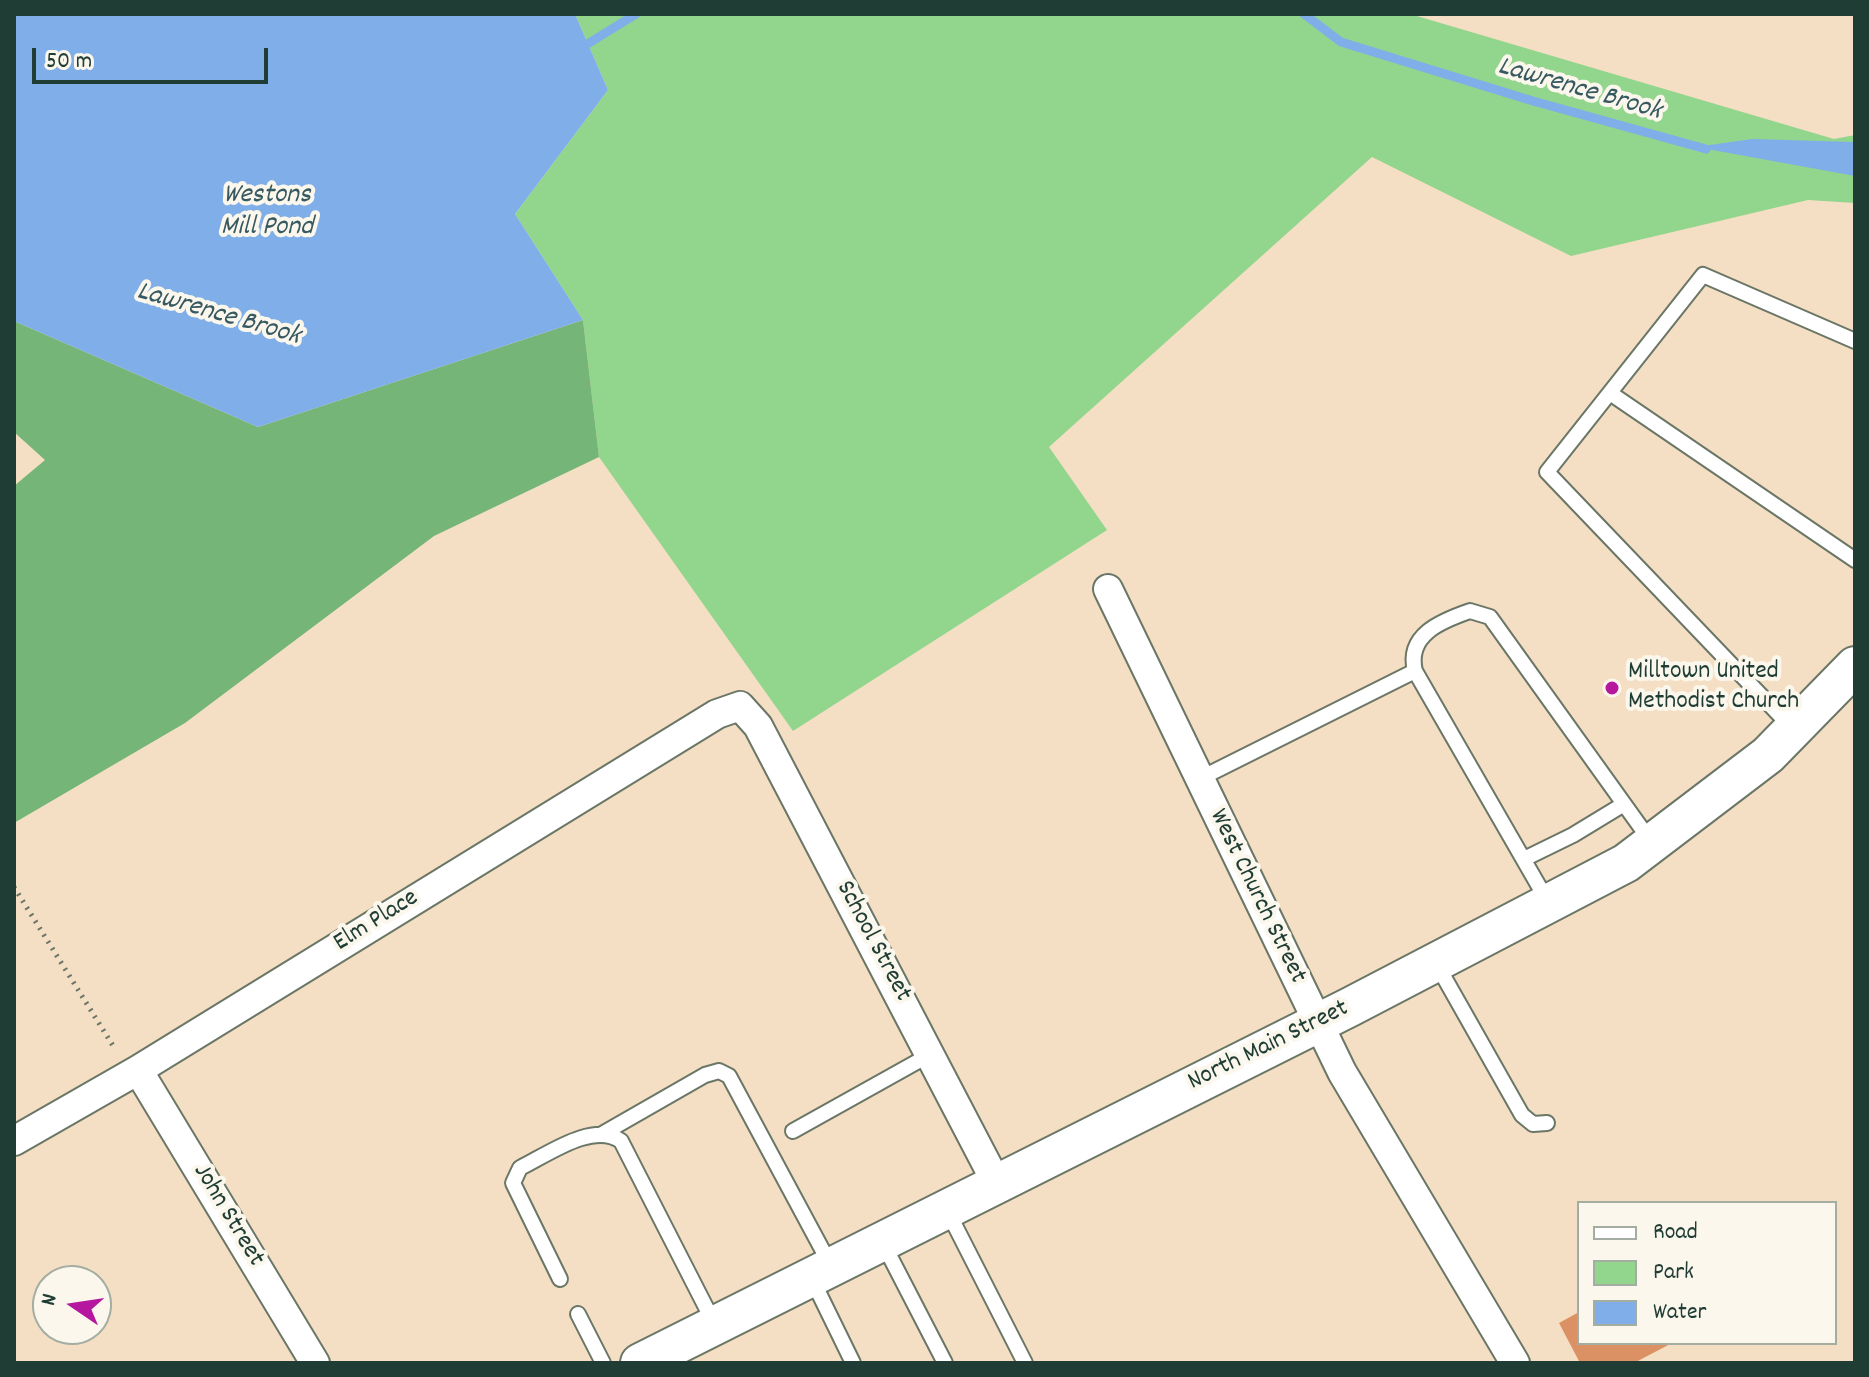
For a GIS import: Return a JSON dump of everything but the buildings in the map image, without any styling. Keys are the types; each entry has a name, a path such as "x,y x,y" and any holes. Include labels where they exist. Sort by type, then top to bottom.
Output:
{"street":[{"name":"West Church Street","path":"1108,589 1342,1072 1515,1363"},
{"name":"North Main Street","path":"645,1362 996,1182 1317,1023 1626,863 1768,755 1855,666"},
{"name":"School Street","path":"740,706 758,726 996,1182"},
{"name":"Elm Place","path":"14,1141 138,1070 703,722 740,706"},
{"name":"John Street","path":"138,1070 315,1363"}],"lane":[{"path":"1794,730 1547,472 1703,275 1855,341"},
{"path":"1610,393 1855,560"},
{"path":"1549,903 1415,671 1412,653 1418,638 1428,631 1470,611 1490,617 1652,843"},
{"path":"1199,779 1415,671"},
{"path":"1524,859 1573,835 1624,804"},
{"path":"1435,962 1522,1115 1533,1124 1547,1123"},
{"path":"793,1131 931,1054"},
{"path":"601,1135 705,1075 719,1071 729,1076 821,1271 853,1363"},
{"path":"560,1279 513,1183 520,1168 591,1135 612,1135 621,1141 715,1325"},
{"path":"946,1208 1025,1363"},
{"path":"881,1241 945,1363"},
{"path":"578,1314 603,1363"}],"path":[{"path":"14,887 112,1046 138,1070"}],"green space":[{"path":"575,14 1410,14 1834,139 1855,135 1855,203 1808,200 1571,256 1372,157 1049,447 1107,530 793,731 599,457 583,320 515,214 608,90"},
{"path":"583,320 599,457 434,536 185,723 14,823 14,486 45,460 14,432 14,321 258,427"}],"water":[{"name":"Westons Mill Pond","path":"14,14 575,14 608,90 515,214 583,320 258,427 14,321"},
{"path":"1752,139 1855,142 1855,176 1696,147"}],"waterway":[{"name":"Lawrence Brook","path":"581,48 636,14"},
{"name":"Lawrence Brook","path":"1304,14 1341,42 1533,101 1706,149"}],"place":[{"name":"Milltown United Methodist Church","path":"1612,688"}]}
